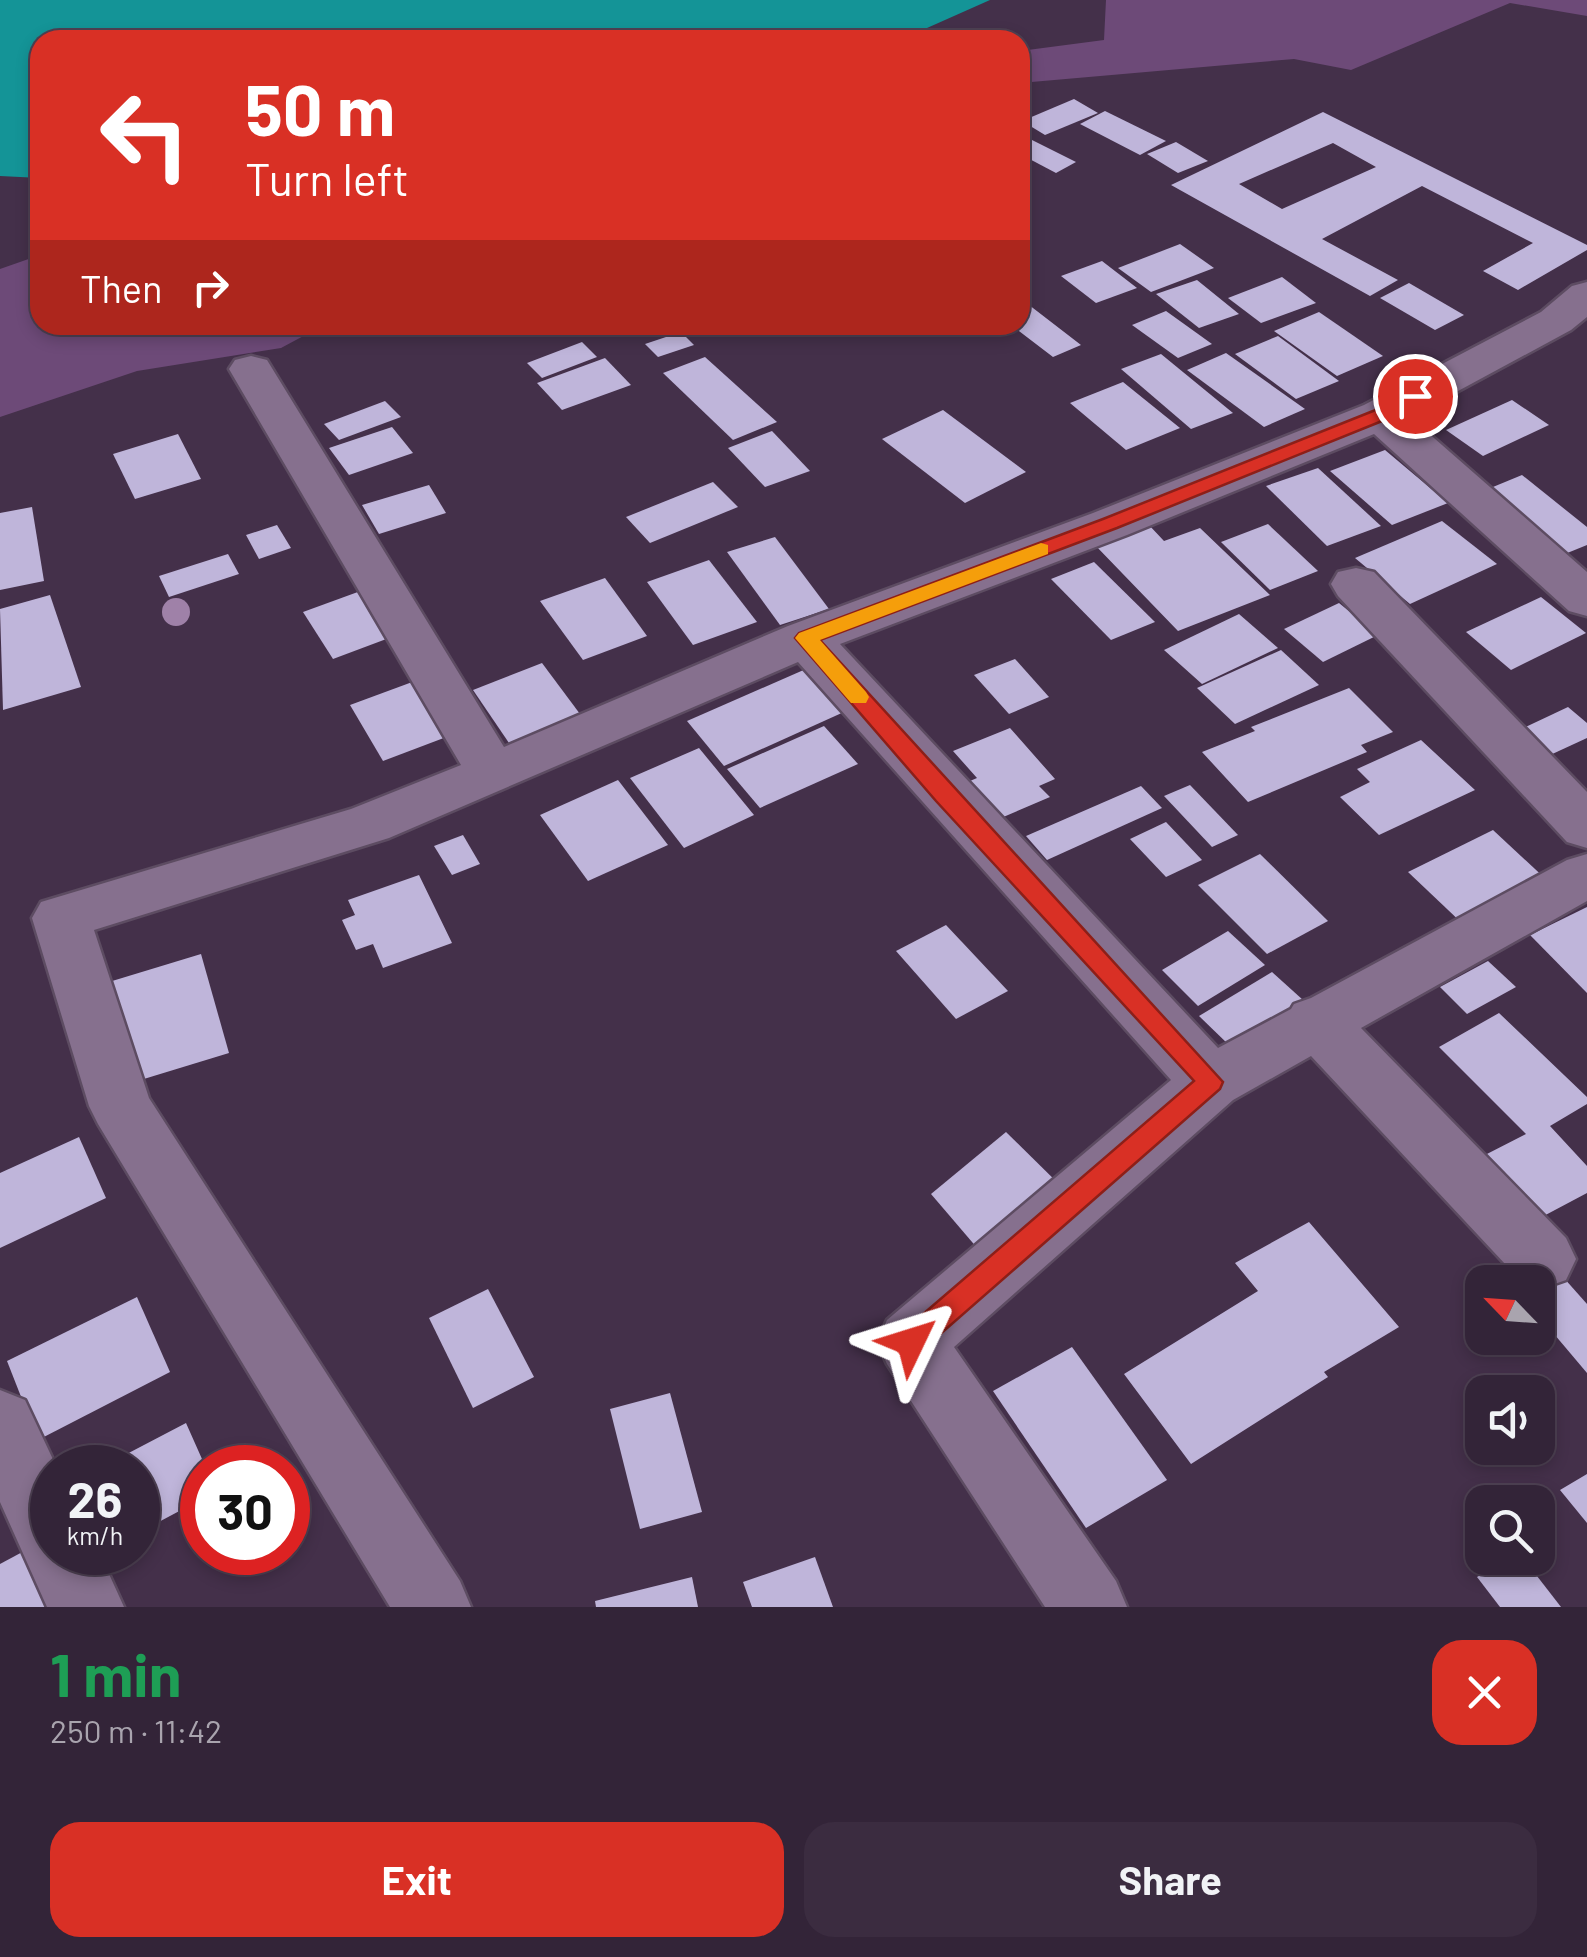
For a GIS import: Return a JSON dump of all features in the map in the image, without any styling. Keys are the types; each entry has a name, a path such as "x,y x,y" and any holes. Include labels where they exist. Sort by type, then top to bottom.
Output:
{"street":[{"path":"433,1607 120,1106 61,918 369,824 806,638 1110,524 1380,415 1556,321 1587,295"},
{"path":"250,369 493,774"},
{"path":"1380,415 1577,576"},
{"path":"1356,584 1587,827"},
{"path":"806,638 944,795 1210,1082"},
{"path":"1088,1607 911,1342 1210,1082 1587,875"},
{"path":"1315,1021 1543,1259"},
{"path":"0,1423 30,1488"},
{"path":"71,1575 86,1607"}],"shaded area":[{"path":"0,0 990,0 922,30 30,30 30,178 0,176"},
{"path":"1106,0 1587,0 1587,16 1510,3 1351,70 1294,59 1030,82 1030,50 1104,40"},
{"path":"30,258 30,335 305,335 281,348 137,371 0,417 0,269"}],"building":[{"path":"1074,99 1098,113 1045,135 1030,126 1030,118"},
{"path":"1105,111 1166,141 1140,155 1080,124"},
{"path":"1323,112 1587,245 1587,250 1518,290 1483,271 1533,243 1422,186 1322,239 1398,280 1370,296 1171,185","holes":["1333,143 1376,167 1282,209 1239,184"]},
{"path":"1030,139 1076,162 1056,173 1030,159"},
{"path":"1176,142 1208,161 1178,173 1147,154"},
{"path":"1180,244 1214,268 1151,292 1118,268"},
{"path":"1102,261 1137,288 1096,303 1061,276"},
{"path":"1282,277 1316,303 1261,323 1228,298"},
{"path":"1197,280 1239,314 1199,328 1156,294"},
{"path":"1409,283 1464,315 1435,330 1380,298"},
{"path":"1030,306 1081,345 1053,357 1024,335 1030,335"},
{"path":"1166,311 1212,344 1178,358 1132,325"},
{"path":"1319,312 1383,356 1337,376 1274,331"},
{"path":"684,335 694,345 658,357 645,344"},
{"path":"1278,336 1339,381 1296,399 1235,354"},
{"path":"582,342 597,357 542,378 527,363"},
{"path":"1226,353 1305,409 1264,427 1187,370"},
{"path":"1161,354 1233,413 1191,429 1121,369"},
{"path":"705,357 777,422 733,440 663,373"},
{"path":"605,358 631,385 562,410 537,383"},
{"path":"1123,382 1180,428 1126,450 1070,403"},
{"path":"1512,400 1549,425 1483,456 1446,430"},
{"path":"385,401 401,417 339,440 324,424"},
{"path":"943,410 1026,472 965,503 882,439"},
{"path":"392,427 413,453 349,475 329,448"},
{"path":"772,431 810,471 765,487 728,448"},
{"path":"178,434 201,479 135,499 113,454"},
{"path":"1385,450 1448,503 1392,525 1330,471"},
{"path":"1318,468 1381,526 1327,546 1266,486"},
{"path":"1522,475 1587,527 1587,545 1555,558 1476,494"},
{"path":"713,482 738,507 650,543 626,517"},
{"path":"429,485 446,513 379,534 362,505"},
{"path":"32,507 44,581 0,590 0,513"},
{"path":"1442,521 1497,564 1410,604 1355,558"},
{"path":"1148,524 1164,541 1200,528 1270,595 1178,631 1094,544"},
{"path":"1268,524 1318,571 1270,590 1221,542"},
{"path":"277,525 291,548 259,559 246,535"},
{"path":"775,537 829,609 780,625 727,552"},
{"path":"228,554 239,574 169,597 159,576"},
{"path":"709,560 757,622 693,645 647,582"},
{"path":"1094,562 1155,622 1111,640 1051,579"},
{"path":"605,578 647,636 583,660 540,601"},
{"path":"366,589 397,635 333,659 303,612"},
{"path":"50,595 81,687 3,710 0,609"},
{"path":"1541,597 1586,633 1511,670 1466,632"},
{"path":"1339,603 1378,635 1323,662 1284,629"},
{"path":"1239,614 1278,648 1202,684 1164,650"},
{"path":"1281,650 1319,685 1235,724 1197,688"},
{"path":"1015,659 1049,697 1009,714 974,675"},
{"path":"542,663 580,714 509,743 473,690"},
{"path":"815,665 855,707 724,766 687,721"},
{"path":"415,681 449,736 383,761 350,705"},
{"path":"1349,688 1393,732 1361,745 1367,752 1248,802 1202,752 1255,731 1251,727"},
{"path":"1568,707 1587,723 1587,738 1548,756 1519,730"},
{"path":"824,726 858,764 760,808 727,769"},
{"path":"1010,728 1055,779 1039,786 1050,797 1001,818 970,781 977,778 953,751"},
{"path":"1421,740 1475,790 1379,835 1340,797 1370,782 1357,769"},
{"path":"699,748 754,815 684,848 630,778"},
{"path":"618,780 668,845 588,881 540,815"},
{"path":"1190,785 1238,835 1212,847 1164,796"},
{"path":"1141,786 1162,808 1047,860 1026,836"},
{"path":"1166,822 1202,860 1166,877 1130,839"},
{"path":"1493,830 1550,883 1466,927 1408,872"},
{"path":"463,835 480,864 452,875 434,846"},
{"path":"1260,854 1328,921 1267,954 1198,885"},
{"path":"419,875 452,943 383,968 373,944 356,950 342,920 355,915 348,900"},
{"path":"1587,907 1587,993 1530,935"},
{"path":"946,925 1008,991 956,1019 896,951"},
{"path":"1228,931 1265,965 1198,1006 1162,970"},
{"path":"201,954 229,1053 134,1082 99,985"},
{"path":"1488,961 1516,987 1467,1014 1440,987"},
{"path":"1272,972 1303,1000 1230,1046 1199,1016"},
{"path":"1499,1013 1587,1097 1587,1104 1550,1126 1587,1166 1587,1193 1538,1219 1483,1156 1526,1134 1439,1047"},
{"path":"1006,1132 1070,1195 984,1256 931,1194"},
{"path":"79,1137 106,1198 0,1248 0,1173"},
{"path":"1309,1222 1399,1327 1324,1372 1328,1377 1191,1464 1124,1374 1258,1291 1235,1263"},
{"path":"1563,1277 1587,1304 1587,1373 1555,1335 1555,1281"},
{"path":"488,1289 534,1377 473,1408 429,1318"},
{"path":"137,1297 170,1372 38,1440 7,1361"},
{"path":"1072,1347 1167,1480 1086,1528 993,1391"},
{"path":"670,1393 702,1512 640,1529 610,1409"},
{"path":"186,1423 196,1445 180,1445 180,1511 160,1521 160,1445 144,1445"},
{"path":"1587,1474 1587,1523 1560,1490"},
{"path":"30,1548 30,1575 55,1575 68,1607 0,1607 0,1564"},
{"path":"815,1557 833,1607 752,1607 743,1582"},
{"path":"1536,1575 1561,1607 1500,1607 1477,1577"},
{"path":"692,1577 698,1607 596,1607 595,1601"}],"slow traffic":[{"path":"859,697 806,638 1041,549"}],"route":[{"path":"911,1342 1210,1082 944,795 806,638 1110,524 1380,415 1415,396"}]}
